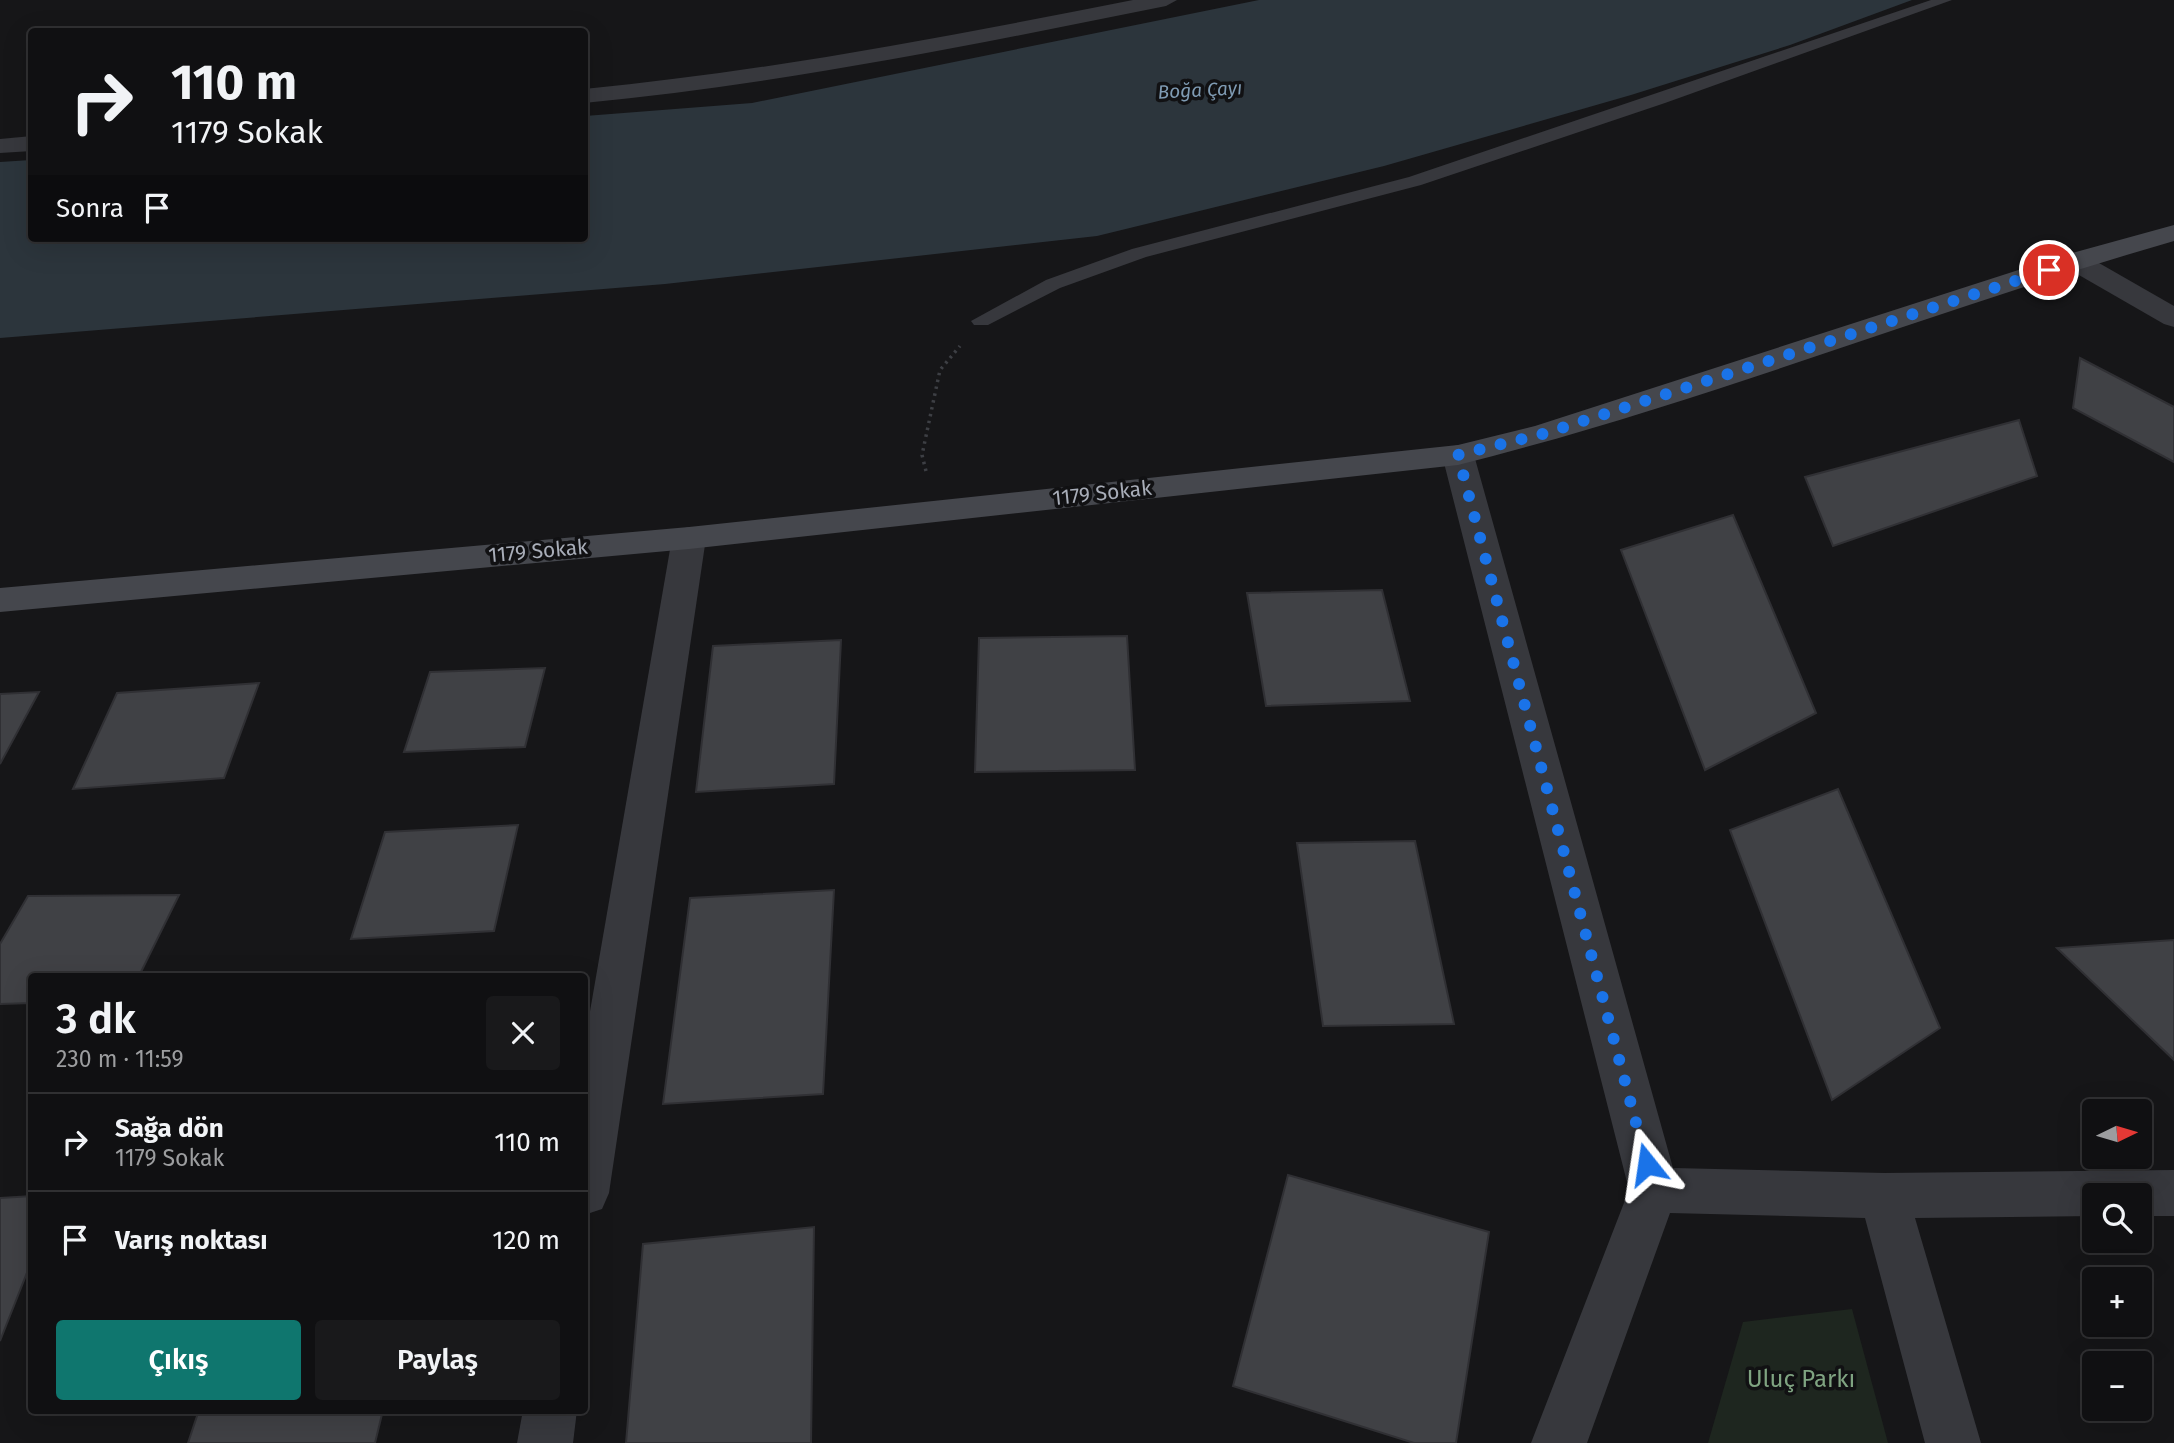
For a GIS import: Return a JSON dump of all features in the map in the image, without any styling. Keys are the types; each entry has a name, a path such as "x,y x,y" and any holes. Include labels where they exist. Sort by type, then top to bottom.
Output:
{"street":[{"path":"588,96 658,89 886,56 1166,0"},
{"path":"0,146 28,143"},
{"name":"1179 Sokak","path":"0,600 689,538 1458,455 1546,433 2075,261 2174,233"},
{"path":"2075,261 2174,318"},
{"path":"1458,455 1654,1190 1559,1443"},
{"path":"588,1168 689,538"},
{"path":"1654,1190 1884,1196 2174,1193"},
{"path":"1884,1196 1953,1443"},
{"path":"545,1443 549,1414"}],"lane":[{"path":"981,321 1054,284 1139,253 1415,181 1659,100 1945,0"}],"path":[{"path":"938,511 922,455 940,370 981,321"}],"green space":[{"name":"Uluç Parkı","path":"1852,1309 1888,1443 1708,1443 1743,1322"}],"water":[{"name":"Boğa Çayı","path":"1259,0 1912,0 1790,45 1631,95 1384,166 1097,236 665,284 0,338 0,162 28,160 28,242 588,242 588,116 752,103"}],"building":[{"path":"2080,358 2174,407 2174,462 2073,408"},
{"path":"2019,420 2037,476 1833,546 1805,477"},
{"path":"1733,515 1816,713 1705,770 1621,550"},
{"path":"1382,590 1410,701 1266,706 1247,593"},
{"path":"1127,636 1135,770 975,772 979,638"},
{"path":"841,640 834,784 696,792 713,646"},
{"path":"545,668 525,747 404,752 430,672"},
{"path":"259,683 224,778 73,789 117,693"},
{"path":"39,692 0,764 0,694"},
{"path":"1838,789 1940,1028 1832,1100 1730,830"},
{"path":"518,825 494,931 351,939 385,832"},
{"path":"1415,841 1454,1024 1323,1026 1297,843"},
{"path":"834,890 823,1094 663,1104 690,898"},
{"path":"179,895 140,973 28,973 28,1003 0,1004 0,944 28,896"},
{"path":"2174,940 2174,1060 2057,948"},
{"path":"1288,1175 1489,1232 1456,1443 1414,1443 1233,1386"},
{"path":"28,1196 28,1270 0,1341 0,1198"},
{"path":"814,1227 811,1443 626,1443 643,1244"},
{"path":"198,1414 382,1414 375,1443 188,1443"}],"route":[{"path":"1647,1164 1458,455 1546,433 2049,270"}]}
